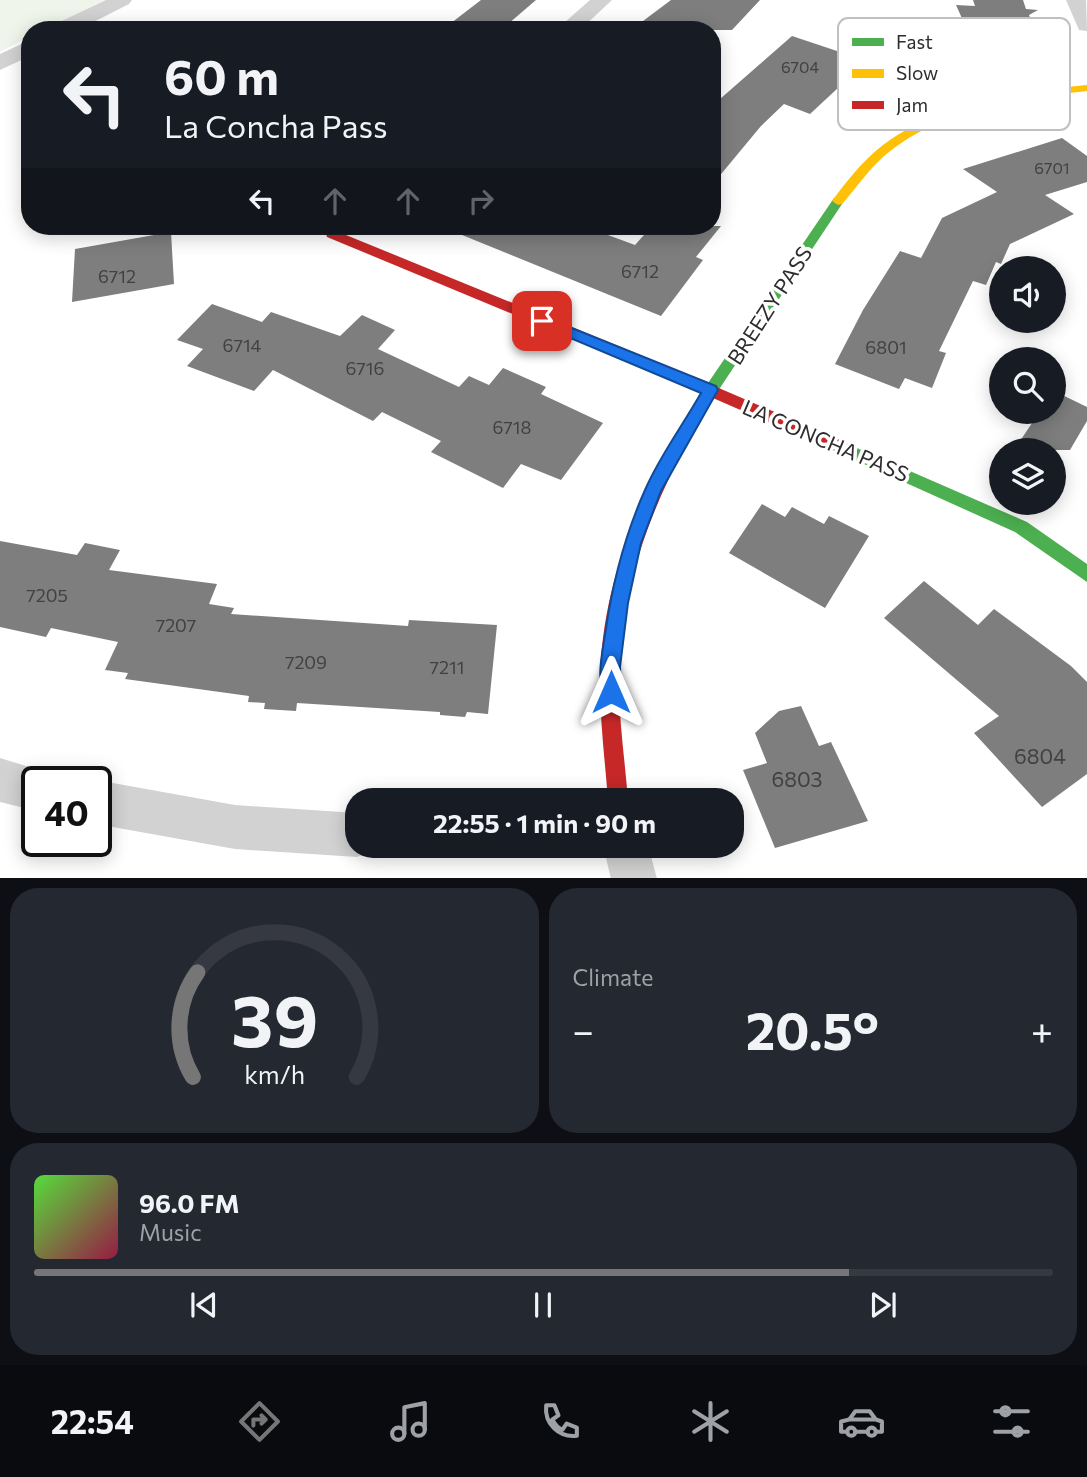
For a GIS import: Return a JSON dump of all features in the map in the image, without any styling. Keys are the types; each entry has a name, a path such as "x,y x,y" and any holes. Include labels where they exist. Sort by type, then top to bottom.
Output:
{"street":[{"path":"79,21 122,0"},
{"path":"578,21 602,0"},
{"path":"1076,0 1087,24"},
{"path":"0,64 21,52"},
{"name":"BREEZY PASS","path":"617,788 610,667 618,603 633,543 653,489 711,390 833,207 885,149 917,130"},
{"name":"LA CONCHA PASS","path":"334,235 711,390 1021,527 1087,574"},
{"path":"0,780 21,785"},
{"path":"112,805 235,827 345,834"},
{"path":"629,858 634,878"}],"shaded area":[{"path":"0,0 105,0 62,21 21,21 21,41 0,52"}],"building":[{"path":"481,0 536,0 512,21 454,21"},
{"path":"671,0 760,0 732,30 721,30 721,21 643,21"},
{"path":"973,0 1023,0 1026,9 1038,10 1029,15 1030,18 962,18 956,5 975,6"},
{"path":"792,36 838,51 838,88 810,114 784,104 761,126 721,174 721,98"},
{"path":"1062,138 1087,156 1087,182 1045,195 1074,214 1010,244 1005,256 989,256 989,278 986,285 973,281 939,351 946,353 932,388 905,378 899,389 835,364 863,310 900,251 921,258 942,218 997,192 963,169"},
{"path":"154,235 171,235 174,284 72,302 75,249"},
{"path":"462,235 608,235 635,245 644,235 714,235 696,257 703,260 661,316"},
{"path":"212,304 262,322 271,312 340,336 362,315 395,330 378,349 459,387 469,376 489,385 503,368 546,387 541,394 603,423 561,480 521,464 503,488 431,452 441,441 382,412 373,421 273,370 254,391 187,366 203,349 177,340"},
{"path":"1066,397 1087,407 1087,421 1070,450 1066,450 1066,438 1022,438 1031,424 1066,424"},
{"path":"762,504 785,517 792,507 824,524 829,516 869,536 825,608 729,553"},
{"path":"0,541 77,555 85,543 120,550 109,570 217,584 209,604 234,608 231,614 408,626 409,620 497,625 488,714 467,712 465,717 440,715 440,712 297,703 296,711 264,709 265,703 248,702 249,696 125,679 128,673 105,670 118,642 51,628 46,637 0,627"},
{"path":"924,581 978,625 994,609 1071,666 1087,682 1087,774 1042,807 974,733 999,716 884,618"},
{"path":"801,706 819,746 831,742 868,821 775,848 743,770 767,763 755,733 779,711"}],"traffic: fast":[{"path":"674,453 711,390 838,201"},
{"path":"850,451 1021,527 1087,574"}],"traffic: slow":[{"path":"1070,90 1087,88"},
{"path":"838,201 885,149 915,130"}],"traffic: jam":[{"path":"334,235 672,374 850,451"},
{"path":"617,788 610,683 616,610 638,529 674,453"}],"route":[{"path":"542,321 711,390 653,489 633,543 618,603 610,667 611,692"}]}
